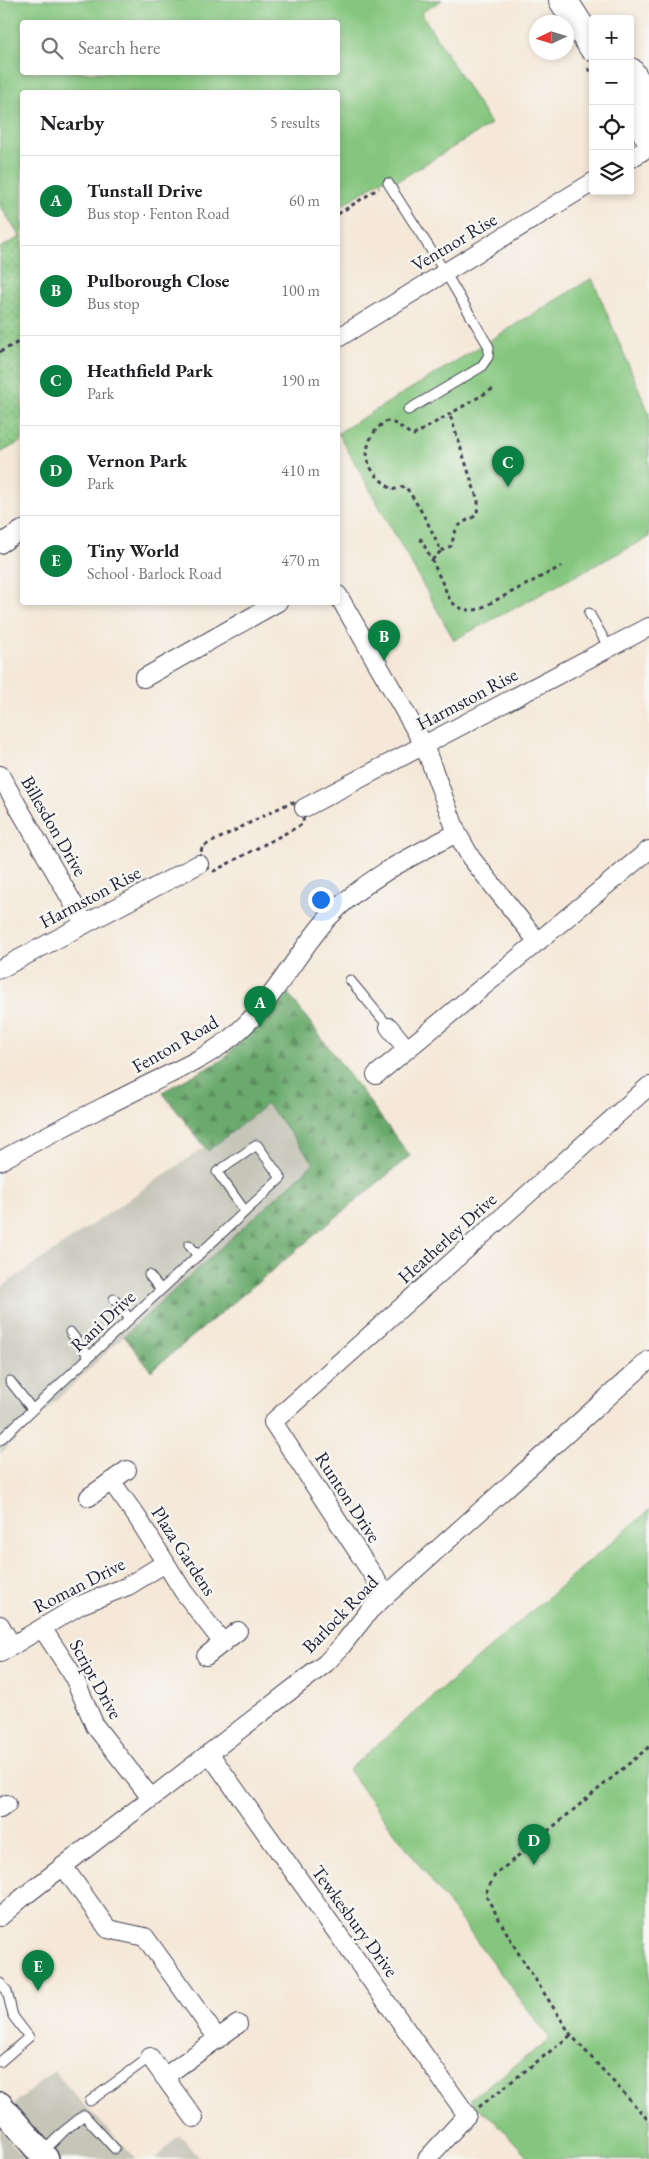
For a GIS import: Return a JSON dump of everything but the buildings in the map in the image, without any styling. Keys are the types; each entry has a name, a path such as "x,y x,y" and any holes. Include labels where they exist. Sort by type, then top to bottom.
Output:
{"highway":[{"path":"563,0 589,41"},
{"path":"585,0 594,15"},
{"path":"634,78 649,102"},
{"path":"634,112 649,136"}],"main road":[{"path":"0,2105 44,2156"}],"street":[{"path":"634,157 649,148"},
{"name":"Ventnor Rise","path":"340,337 589,184"},
{"path":"0,544 20,531"},
{"path":"340,598 424,745 457,834 471,858 538,942"},
{"path":"144,678 273,605"},
{"name":"Harmston Rise","path":"304,808 649,627"},
{"name":"Billesdon Drive","path":"0,775 85,924"},
{"name":"Fenton Road","path":"0,1161 192,1062 224,1043 248,1023 327,920 350,896 379,875 457,834"},
{"path":"376,1075 426,1034 454,1002 538,942 649,850"},
{"name":"Harmston Rise","path":"0,969 199,864"},
{"path":"389,1027 407,1049"},
{"name":"Heatherley Drive","path":"273,1422 649,1086"},
{"name":"Barlock Road","path":"0,1917 63,1866 326,1663 370,1610 649,1360"},
{"name":"Runton Drive","path":"273,1422 386,1595"},
{"path":"89,1497 127,1470"},
{"name":"Plaza Gardens","path":"112,1481 137,1516 182,1591 223,1643"},
{"name":"Roman Drive","path":"0,1625 6,1649 80,1605 128,1586 165,1563"},
{"name":"Script Drive","path":"42,1628 73,1675 95,1726 151,1798"},
{"path":"206,1656 238,1631"},
{"name":"Tewkesbury Drive","path":"209,1753 468,2115"},
{"path":"63,1866 108,1929 146,1937 218,2039"},
{"path":"164,2076 238,2024"},
{"path":"150,2057 194,2118"},
{"path":"436,2156 468,2115"}],"lane":[{"path":"388,183 445,272 489,347 488,357 481,367 408,410"},
{"path":"589,614 609,648"},
{"path":"350,980 389,1027"},
{"name":"Rani Drive","path":"0,1440 89,1356 198,1256 228,1227 246,1211 281,1178 257,1145 217,1172 246,1211"},
{"path":"189,1245 198,1256"},
{"path":"149,1274 161,1290"},
{"path":"114,1299 130,1319"},
{"path":"70,1332 89,1356"},
{"path":"10,1381 32,1410"},
{"path":"0,1983 7,1991 13,2016 29,2037 0,2062"},
{"path":"90,2101 150,2057"},
{"path":"44,2156 64,2131 84,2115 115,2149"}],"path":[{"path":"340,213 388,183"},
{"path":"0,352 20,341"},
{"path":"441,552 426,519 405,486 392,490 371,468 367,452 368,444 374,430 387,421 398,423 406,432 414,435 496,387"},
{"path":"432,560 451,546 457,529 473,518 478,506 450,415"},
{"path":"420,538 450,600 455,606 467,610 479,608 562,566"},
{"path":"291,802 304,808 303,824 214,871 199,864 202,847 291,802"},
{"path":"649,1747 495,1875 485,1894 517,1951 571,2034 649,2121"},
{"path":"468,2115 571,2034"}],"shaded area":[{"path":"267,1104 314,1163 124,1336 0,1454 0,1288"},
{"path":"54,2071 136,2159 57,2159 10,2107"},
{"path":"0,2130 25,2159 0,2159"},
{"path":"179,2135 200,2158 155,2159"}],"green space":[{"path":"0,0 442,0 421,13 491,124 396,182 391,174 340,207 340,90 20,90 20,236 0,206"},
{"path":"20,237 20,442 0,453 0,248"},
{"path":"592,278 649,413 649,537 454,640 340,437 340,432"},
{"path":"288,993 410,1156 151,1371 124,1336 314,1163 267,1104 208,1151 162,1092 222,1060"},
{"path":"649,1510 649,2159 530,2159 494,2120 477,2108 470,2099 550,2039 348,1770"}],"place":[{"name":"Heathfield Park","path":"508,487"},
{"name":"Pulborough Close","path":"384,661"},
{"name":"Tunstall Drive","path":"260,1027"},
{"name":"Vernon Park","path":"534,1865"},
{"name":"Tiny World","path":"38,1991"}]}
